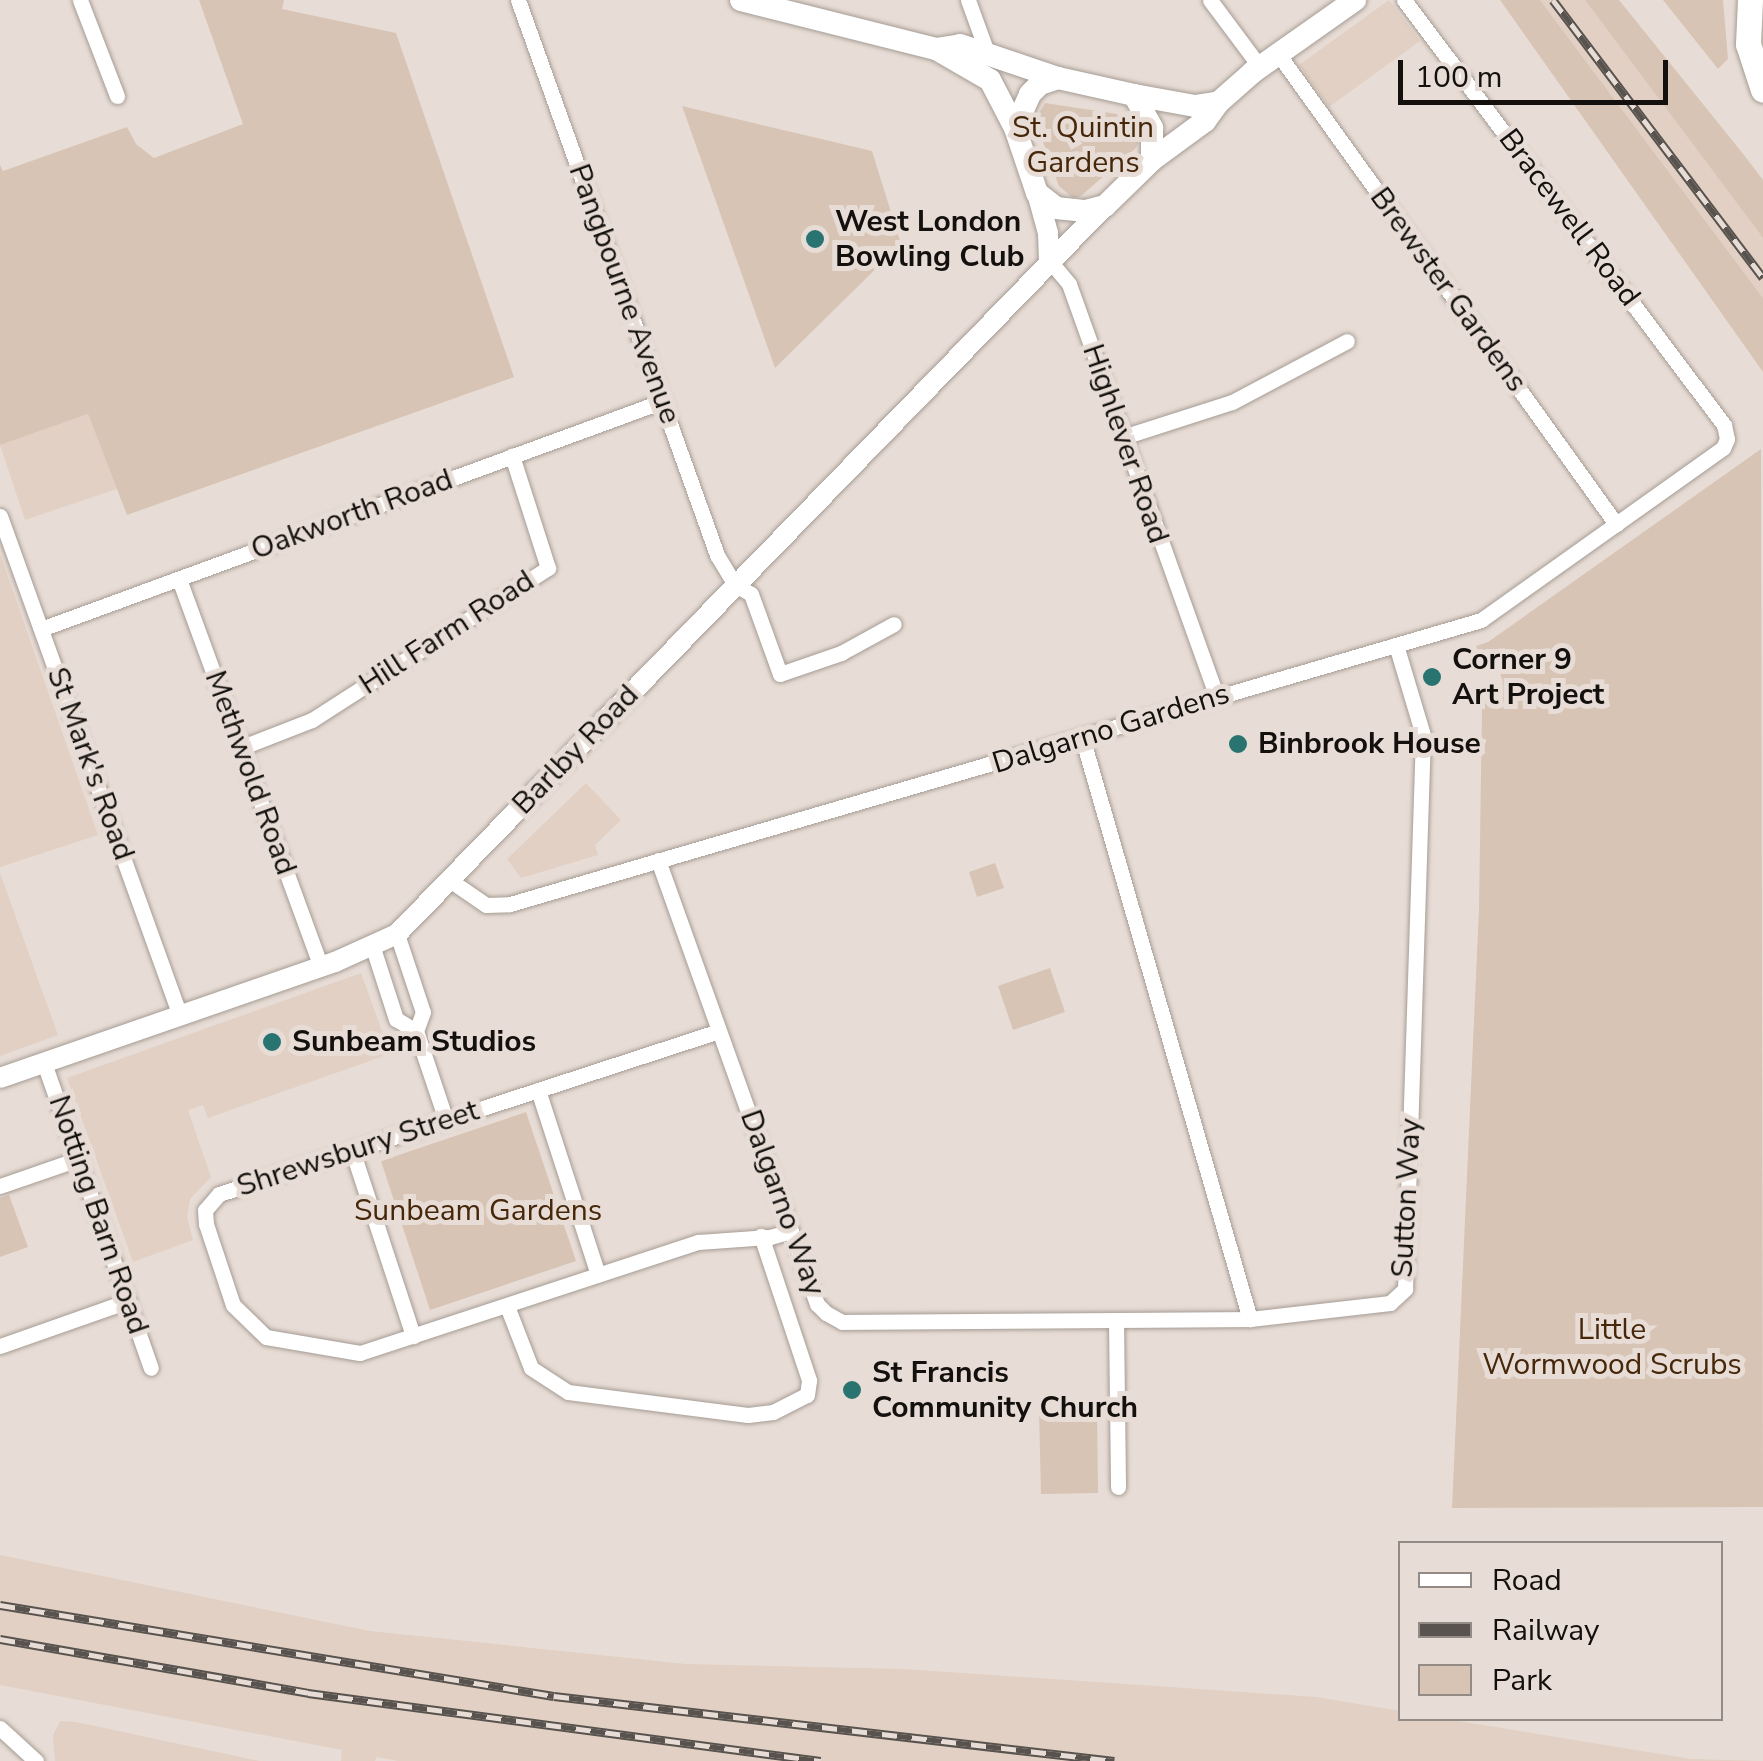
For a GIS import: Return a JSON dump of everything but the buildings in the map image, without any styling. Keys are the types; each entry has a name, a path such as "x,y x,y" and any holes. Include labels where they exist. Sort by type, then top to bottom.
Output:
{"main road":[{"path":"741,0 936,49 960,46 1058,78 1134,96 1195,106 1219,102"},
{"path":"1037,193 1070,212 1105,206 1152,160 1205,121 1219,102 1355,0"},
{"path":"1750,0 1748,44 1763,90"},
{"name":"Highlever Road","path":"936,49 981,72 1003,103 1037,193"},
{"path":"1015,128 1030,94 1040,84 1058,78"},
{"path":"1134,96 1152,128 1152,160"}],"street":[{"path":"80,0 117,96"},
{"name":"Pangbourne Avenue","path":"518,0 717,555 735,586 751,594 780,674 841,652 894,624"},
{"path":"968,0 988,55"},
{"name":"Brewster Gardens","path":"1210,0 1270,61 1616,524"},
{"name":"Bracewell Road","path":"1404,0 1712,410 1728,439"},
{"name":"Highlever Road","path":"1037,193 1048,233 1049,260 1070,284 1217,697"},
{"path":"1049,260 1077,239 1105,206"},
{"name":"Barlby Road","path":"0,1078 178,1012 199,1010 373,948 397,934 1049,260"},
{"path":"1123,438 1232,402 1347,341"},
{"name":"Oakworth Road","path":"41,629 663,401"},
{"name":"Dalgarno Gardens","path":"451,881 486,905 497,906 1481,620 1723,448 1728,439"},
{"name":"Hill Farm Road","path":"240,748 312,720 548,568 512,456"},
{"name":"St Mark's Road","path":"0,516 178,1012"},
{"name":"Methwold Road","path":"179,578 322,966"},
{"name":"Sutton Way","path":"1250,1319 1390,1303 1405,1289 1423,735 1396,646"},
{"path":"1082,737 1250,1319"},
{"name":"Dalgarno Way","path":"658,860 817,1304 842,1322 1250,1319"},
{"path":"397,934 422,1012 416,1031 446,1120"},
{"path":"373,948 396,1019 416,1031"},
{"name":"Shrewsbury Street","path":"718,1031 219,1194 205,1210 206,1224 233,1305 266,1337 348,1354 698,1242 791,1231"},
{"name":"Notting Barn Road","path":"44,1062 151,1368"},
{"path":"538,1090 598,1275"},
{"path":"352,1150 414,1336"},
{"path":"0,1186 78,1159"},
{"path":"507,1306 531,1368 568,1392 748,1415 773,1412 807,1395 810,1380 761,1236"},
{"path":"0,1346 128,1301"},
{"path":"1116,1320 1118,1487"},
{"path":"0,1728 36,1761"}],"shaded area":[{"path":"1389,0 1420,41 1329,107 1299,65"},
{"path":"1540,0 1585,0 1763,238 1763,298"},
{"path":"88,414 117,489 25,520 0,445"},
{"path":"0,554 98,835 0,867"},
{"path":"586,783 621,820 595,845 598,855 521,878 507,859"},
{"path":"0,873 58,1035 0,1056"},
{"path":"361,973 382,1031 398,1037 404,1049 208,1118 203,1105 188,1110 211,1177 190,1199 187,1217 193,1240 133,1262 67,1078"},
{"path":"0,1555 370,1631 686,1664 904,1669 1316,1697 1398,1711 1398,1721 1458,1721 1691,1759 1763,1761 398,1761 377,1757 375,1761 341,1761 342,1750 0,1685"},
{"path":"60,1721 260,1761 55,1761 53,1735"}],"green space":[{"path":"199,0 284,0 282,9 396,33 514,377 127,515 88,414 0,445 0,165 3,171 127,127 136,144 154,158 243,124"},
{"path":"1500,0 1540,0 1763,298 1763,372"},
{"path":"1585,0 1619,0 1763,180 1763,238"},
{"path":"1663,0 1723,0 1728,59 1718,69"},
{"name":"St. Quintin Gardens","path":"1045,103 1130,116 1139,125 1141,137 1136,148 1081,196 1073,198 1059,186 1035,120"},
{"name":"West London Bowling Club","path":"682,106 872,151 901,244 775,368"},
{"name":"Little Wormwood Scrubs","path":"1761,449 1763,1507 1452,1508 1479,909 1482,708 1492,687 1503,683 1494,654 1481,658 1476,646 1488,642"},
{"path":"995,863 1004,888 977,897 969,872"},
{"path":"1050,968 1065,1012 1013,1030 998,986"},
{"name":"Sunbeam Gardens","path":"526,1112 576,1261 430,1310 381,1161"},
{"path":"9,1195 28,1247 0,1257 0,1198"},
{"path":"1097,1409 1098,1493 1041,1494 1039,1411"}],"railway":[{"path":"1553,0 1763,278"},
{"path":"0,1605 554,1696 1114,1761"},
{"path":"0,1639 308,1693 821,1761"}],"place":[{"name":"West London Bowling Club","path":"815,239"},
{"name":"Corner 9 Art Project","path":"1432,677"},
{"name":"Binbrook House","path":"1238,744"},
{"name":"Sunbeam Studios","path":"272,1042"},
{"name":"St Francis Community Church","path":"852,1390"}]}
